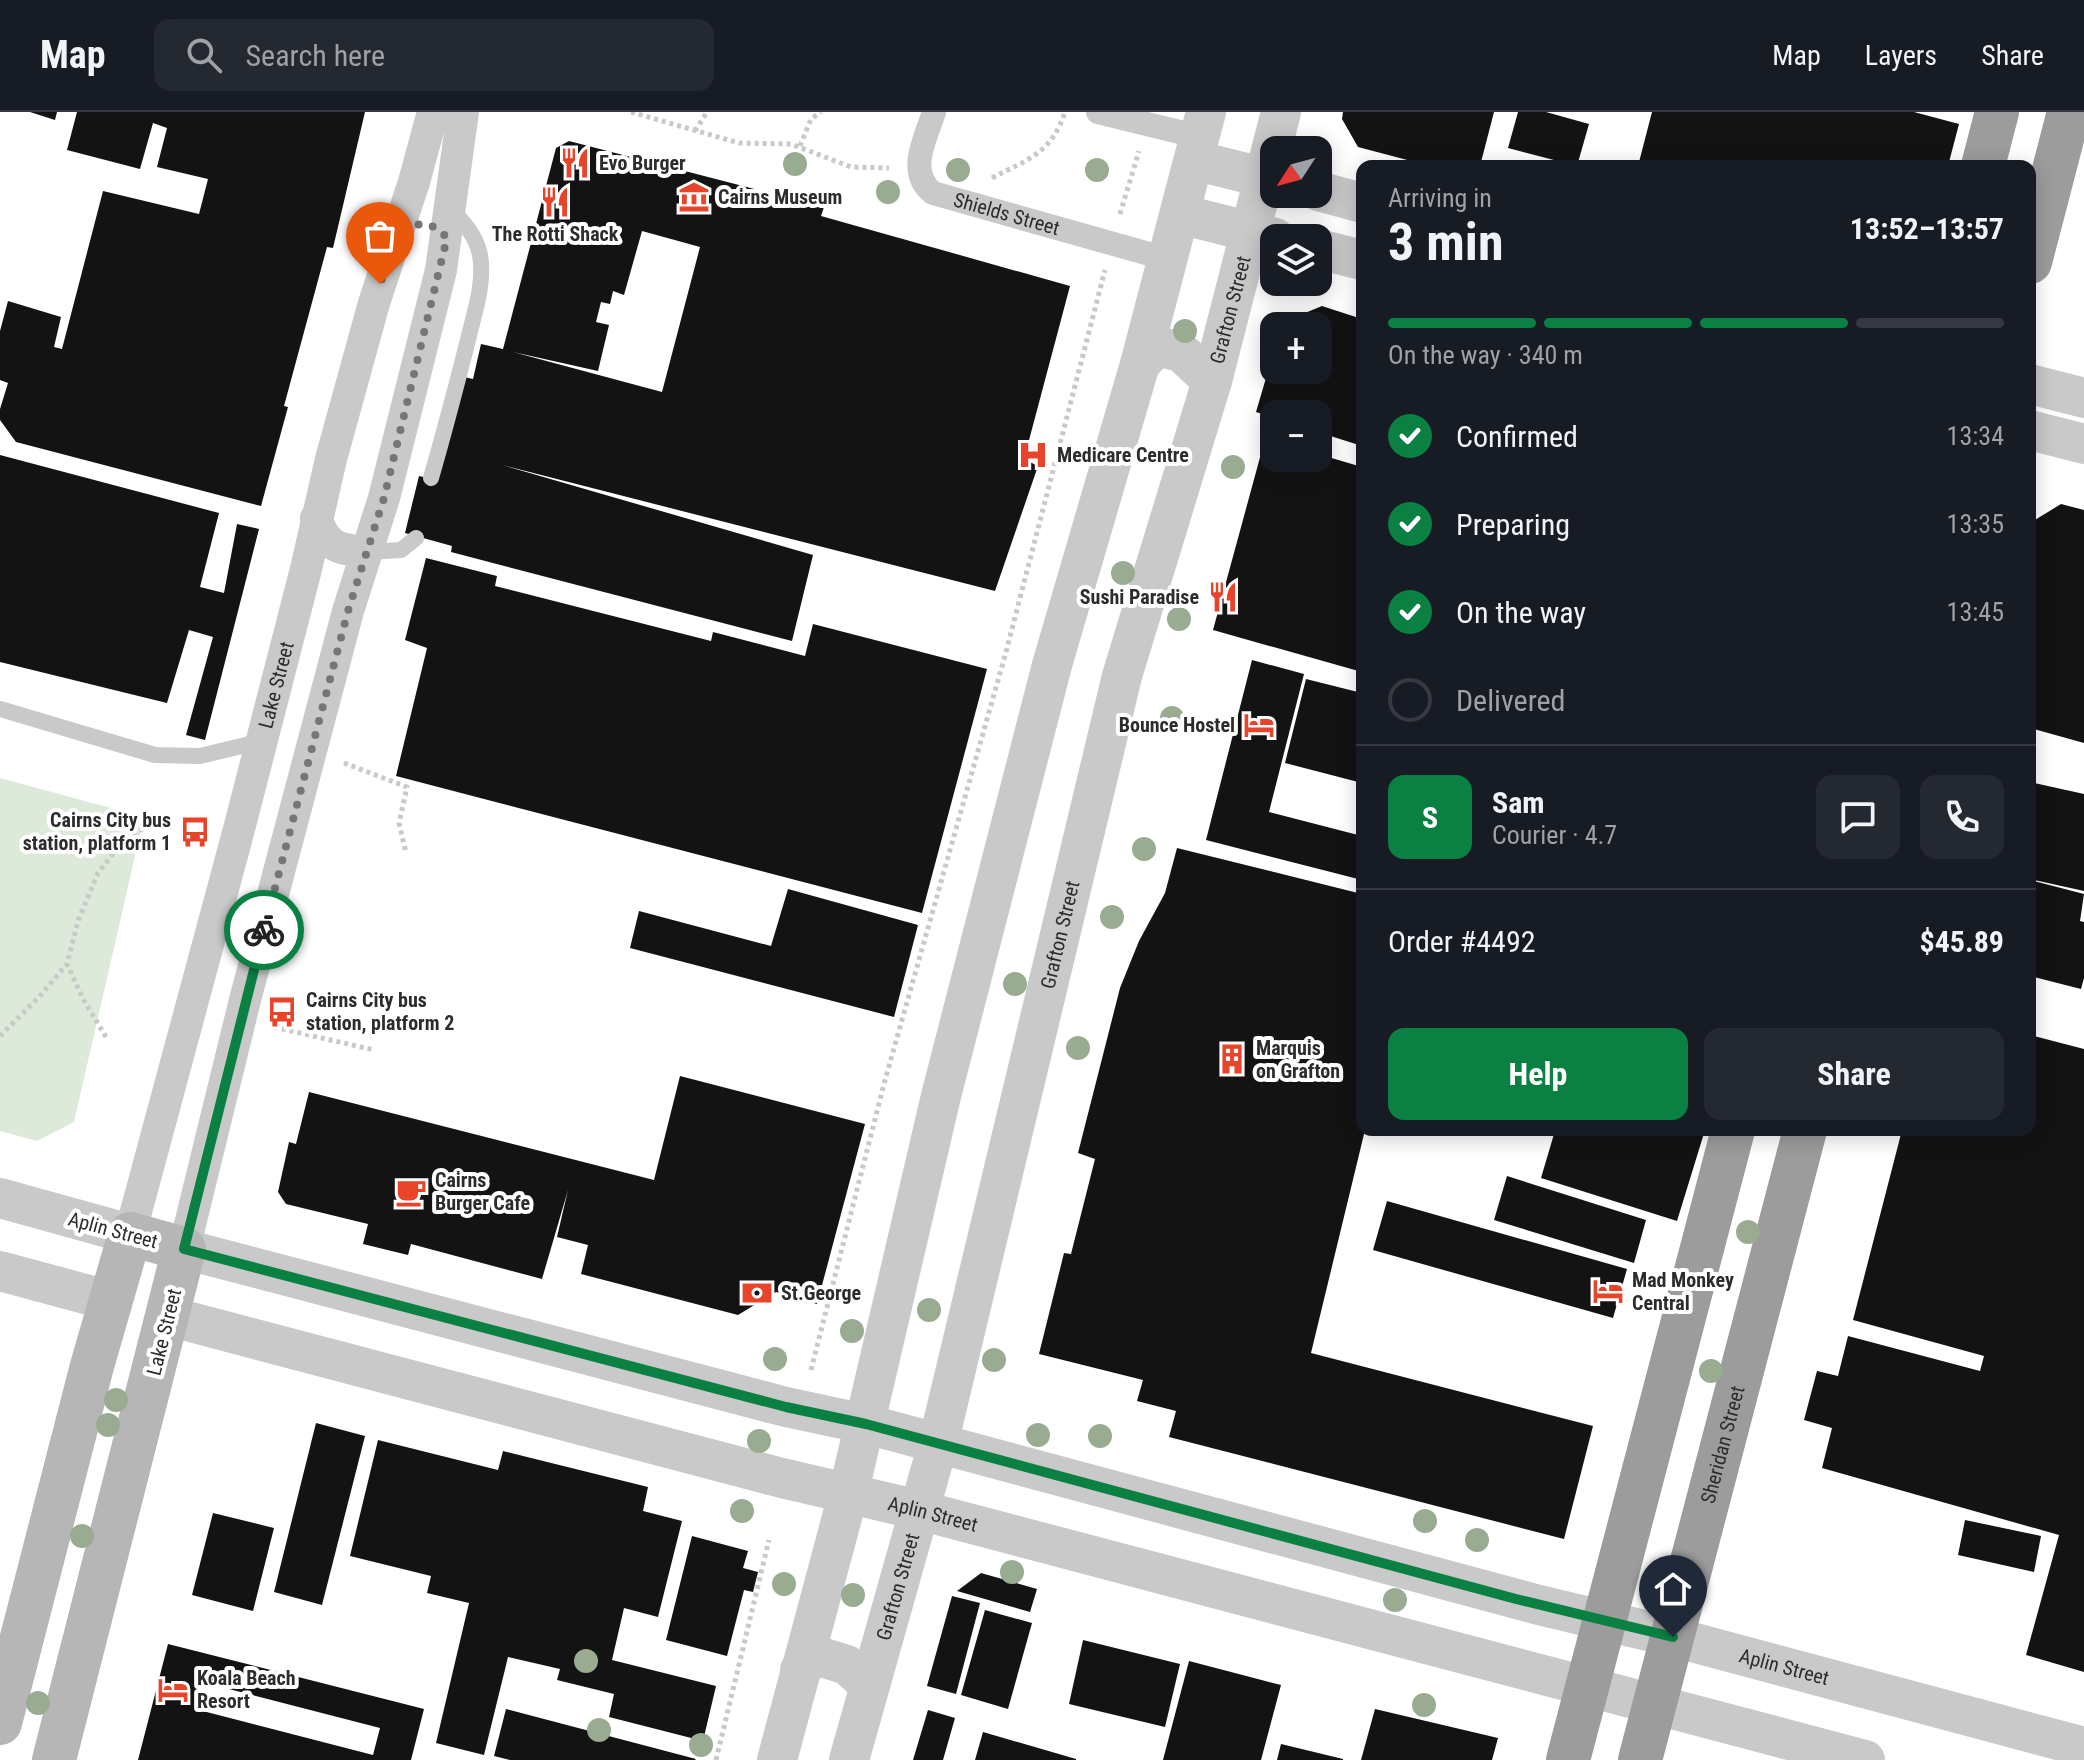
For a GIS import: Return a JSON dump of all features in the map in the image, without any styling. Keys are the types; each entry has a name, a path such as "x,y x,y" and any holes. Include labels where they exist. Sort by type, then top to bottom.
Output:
{"highway":[{"path":"2036,231 2053,142"},
{"path":"1568,1760 1731,1136"},
{"name":"Sheridan Street","path":"1640,1760 1803,1136"},
{"path":"1651,1444 1668,1464 1700,1469 1719,1460"}],"main road":[{"name":"Aplin Street","path":"130,1234 184,1249"},
{"name":"Lake Street","path":"0,1723 130,1234"},
{"name":"Lake Street","path":"54,1760 184,1249"},
{"name":"Aplin Street","path":"111,1301 168,1316"},
{"path":"66,1468 87,1462 107,1466 125,1485"}],"street":[{"name":"Lake Street","path":"130,1234 262,741 316,518 374,303 433,112"},
{"name":"Lake Street","path":"184,1249 310,752 348,611 384,498 449,223 455,155 463,112"},
{"path":"918,168 934,112"},
{"path":"1098,112 1200,136 1260,173"},
{"name":"Grafton Street","path":"1277,136 1281,112"},
{"path":"777,1760 866,1424 948,1067 1052,665 1140,364 1200,136"},
{"name":"Shields Street","path":"918,168 921,181 928,190 939,196 1167,259"},
{"path":"1332,195 1356,201"},
{"path":"1180,214 1260,234"},
{"path":"398,232 425,224 440,229 449,223"},
{"name":"Grafton Street","path":"849,1760 938,1444 1122,676 1212,381 1260,241"},
{"path":"1332,252 1356,258"},
{"path":"1140,364 1157,346 1181,352 1212,381"},
{"path":"2036,386 2084,398"},
{"path":"2036,432 2084,444"},
{"path":"316,518 332,545 367,552"},
{"name":"Aplin Street","path":"0,1198 130,1234"},
{"name":"Aplin Street","path":"184,1249 786,1407 866,1424 2084,1747"},
{"name":"Aplin Street","path":"0,1271 111,1301"},
{"name":"Aplin Street","path":"168,1316 848,1495 919,1510 1865,1760"},
{"path":"800,1670 815,1655 847,1665 868,1684"}],"lane":[{"path":"431,478 482,277 477,244 467,226 449,223"},
{"path":"367,552 401,550 416,538"},
{"path":"0,709 155,755 200,756 262,741"}],"path":[{"path":"631,112 739,143 800,146 851,167 918,168"},
{"path":"695,131 707,112"},
{"path":"959,201 992,178 1041,152 1053,140 1065,112"},
{"path":"800,146 816,113"},
{"path":"811,1370 885,1080 1006,652 1111,243 1147,124"},
{"path":"310,752 407,787 399,823 406,853"},
{"path":"0,1036 67,964 78,921 98,873 127,836 158,822"},
{"path":"67,964 106,1037"},
{"path":"240,1021 374,1050"},
{"path":"716,1760 769,1540"}],"green space":[{"path":"0,778 144,817 74,1122 37,1141 0,1131"}],"building":[{"path":"30,112 57,112 55,120"},
{"path":"77,112 365,112 333,248 327,247 284,406 288,407 261,506 16,442 0,420 8,383 0,380 0,331 8,301 61,317 54,347 62,349 103,191 199,214 208,179 157,167 167,128 153,123 140,169 67,150"},
{"path":"1343,112 1494,112 1482,160 1407,160 1358,147 1342,119"},
{"path":"1518,112 1546,112 1589,124 1579,160 1554,160 1508,148"},
{"path":"1652,112 1914,112 1959,124 1950,160 1640,160"},
{"path":"569,141 824,207 821,216 1070,286 1024,459 1038,466 995,591 502,465 813,555 792,641 451,552 452,546 405,533 419,476 437,480 464,377 473,379 481,344 503,349 556,148","holes":["642,231 700,247 662,392 513,352 598,371 609,325 596,322 601,302 610,304 613,291 624,295"]},
{"path":"1322,306 1356,317 1356,444 1332,436 1332,400 1260,400 1260,413 1256,412 1264,384 1332,384 1332,312 1307,312"},
{"path":"0,455 219,513 200,587 224,593 237,524 259,529 205,740 186,735 213,637 189,630 167,703 0,662"},
{"path":"1260,457 1260,472 1332,472 1332,458 1356,465 1356,670 1213,630"},
{"path":"2061,504 2084,510 2084,743 2036,730 2036,519"},
{"path":"426,558 497,576 495,586 711,641 713,632 805,656 813,624 987,669 922,913 396,776 427,648 405,640"},
{"path":"1252,660 1304,674 1269,812 1356,834 1356,878 1206,840"},
{"path":"1306,679 1356,692 1356,781 1285,763"},
{"path":"2036,783 2084,794 2084,891 2036,880"},
{"path":"1177,848 1356,893 1356,1136 1364,1136 1311,1353 1593,1426 1564,1539 1169,1437 1176,1411 1137,1401 1143,1380 1039,1354 1064,1253 1071,1254 1095,1159 1078,1153 1120,988 1139,941 1165,893"},
{"path":"2036,882 2084,894 2080,921 2084,922 2084,978 2081,989 2036,978"},
{"path":"788,889 918,925 894,1017 630,948 639,911 771,946"},
{"path":"2036,1037 2084,1049 2084,1672 2026,1655 2059,1535 1822,1468 1832,1428 1804,1420 1817,1371 1838,1376 1848,1336 1980,1371 1984,1356 1853,1320 1900,1136 2036,1136"},
{"path":"680,1076 865,1124 817,1304 776,1292 738,1315 581,1274 588,1245 557,1237 568,1190 542,1279 411,1244 408,1255 363,1244 368,1224 286,1204 278,1192 289,1142 296,1144 309,1092 654,1180"},
{"path":"1553,1136 1703,1136 1677,1221 1541,1178"},
{"path":"1507,1176 1646,1220 1634,1263 1494,1220"},
{"path":"1387,1201 1627,1269 1613,1318 1373,1250"},
{"path":"316,1423 365,1436 322,1605 274,1592"},
{"path":"378,1440 498,1470 503,1451 648,1487 643,1511 682,1521 658,1617 624,1608 612,1660 716,1686 703,1741 609,1717 614,1694 557,1680 560,1669 508,1657 484,1755 436,1743 469,1603 427,1593 431,1576 350,1556"},
{"path":"213,1513 274,1528 253,1611 192,1595"},
{"path":"1965,1520 2041,1536 2034,1572 1958,1555"},
{"path":"692,1536 748,1551 743,1568 758,1572 753,1592 744,1590 727,1656 666,1640"},
{"path":"981,1573 1037,1589 1030,1612 957,1591"},
{"path":"952,1596 980,1603 956,1694 927,1686"},
{"path":"985,1610 1032,1623 1008,1709 961,1695"},
{"path":"1083,1640 1180,1664 1165,1727 1069,1704"},
{"path":"168,1644 424,1709 411,1760 138,1760","holes":["202,1682 380,1728 373,1755 195,1709"]},
{"path":"1189,1661 1281,1685 1261,1760 1163,1760"},
{"path":"506,1709 696,1759 510,1760 494,1756"},
{"path":"1375,1709 1498,1738 1492,1760 1361,1760"},
{"path":"928,1710 955,1718 943,1760 913,1760"},
{"path":"983,1732 1076,1759 1076,1760 975,1760"},
{"path":"1281,1744 1343,1759 1343,1760 1277,1760"}],"way so far":[{"path":"264,930 348,611 384,498 445,253 447,238 440,229 420,224 398,232 380,284"}],"place":[{"name":"Evo Burger","path":"575,163"},
{"name":"Cairns Museum","path":"694,197"},
{"name":"The Rotti Shack","path":"555,202"},
{"name":"Medicare Centre","path":"1033,455"},
{"name":"Sushi Paradise","path":"1223,597"},
{"name":"Bounce Hostel","path":"1259,725"},
{"name":"Cairns City bus station, platform 1","path":"195,832"},
{"name":"Cairns City bus station, platform 2","path":"282,1012"},
{"name":"Marquis on Grafton","path":"1232,1059"},
{"name":"Cairns Burger Cafe","path":"411,1192"},
{"name":"Mad Monkey Central","path":"1608,1291"},
{"name":"St.George","path":"757,1293"},
{"name":"Koala Beach Resort","path":"173,1690"}],"route":[{"path":"264,930 184,1249 786,1407 866,1424 1516,1599 1673,1637"}]}
